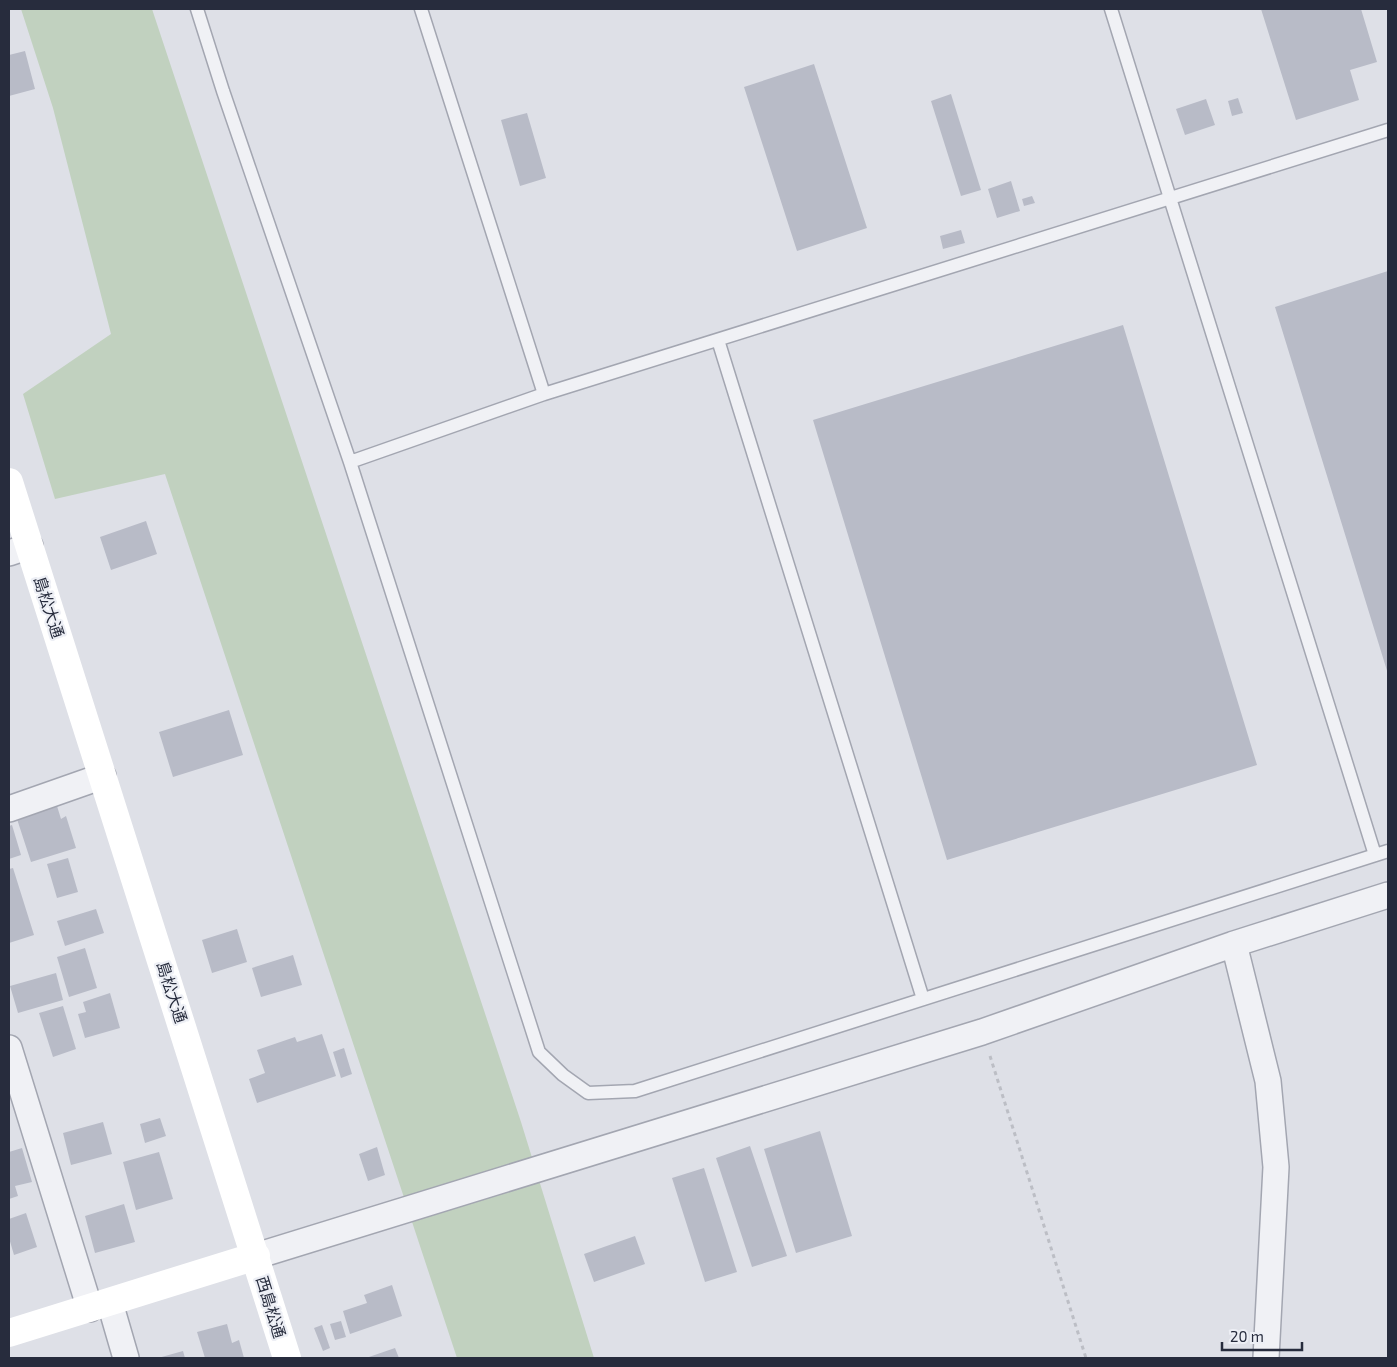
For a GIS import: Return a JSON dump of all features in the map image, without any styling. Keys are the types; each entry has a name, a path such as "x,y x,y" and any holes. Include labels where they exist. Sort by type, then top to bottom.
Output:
{"street":[{"name":"島松大通","path":"9,482 19,550 103,776 256,1256"},
{"path":"9,809 103,776"},
{"path":"9,1334 203,1271 982,1032 1234,944 1388,895"},
{"path":"1234,944 1268,1081 1276,1167 1266,1358"},
{"path":"10,1054 100,1306 126,1358"},
{"name":"西島松通","path":"256,1256 287,1358"}],"lane":[{"path":"197,9 223,91 350,462 539,1052 563,1075 588,1093 635,1091 1388,851"},
{"path":"421,9 544,394"},
{"path":"1111,9 1172,198 1375,855"},
{"path":"350,462 544,394 1388,130"},
{"path":"718,340 923,999"}],"path":[{"path":"982,1032 1086,1358"}],"green space":[{"path":"21,9 152,9 521,1122 594,1358 457,1358 165,474 55,499 23,394 111,334 53,108"}],"building":[{"path":"1261,9 1361,9 1377,62 1350,70 1359,100 1296,120"},
{"path":"25,51 35,89 9,96 9,55"},
{"path":"814,64 867,228 797,251 744,87"},
{"path":"951,94 981,190 961,196 931,101"},
{"path":"1238,98 1243,113 1232,116 1228,101"},
{"path":"1206,99 1215,125 1185,135 1176,109"},
{"path":"527,113 546,178 520,186 501,120"},
{"path":"1011,181 1020,211 997,218 988,189"},
{"path":"1032,196 1035,203 1024,206 1022,199"},
{"path":"961,230 965,243 943,249 940,236"},
{"path":"1388,271 1388,674 1275,307"},
{"path":"1123,325 1257,765 947,860 813,420"},
{"path":"146,521 157,554 111,570 100,537"},
{"path":"229,710 243,755 173,777 159,732"},
{"path":"57,806 61,819 66,816 76,848 31,862 17,819"},
{"path":"12,825 21,855 9,859 9,826"},
{"path":"68,858 78,892 57,898 47,864"},
{"path":"13,868 34,935 9,943 9,869"},
{"path":"96,909 104,933 65,946 57,921"},
{"path":"237,929 247,962 212,973 202,940"},
{"path":"85,948 97,988 69,997 57,957"},
{"path":"293,955 302,985 261,997 252,968"},
{"path":"56,973 63,1000 18,1013 10,986"},
{"path":"110,993 120,1028 85,1038 78,1014 86,1012 83,1002"},
{"path":"63,1006 76,1049 53,1057 39,1013"},
{"path":"322,1034 336,1076 257,1103 249,1079 265,1073 257,1050 295,1037 297,1042"},
{"path":"344,1048 352,1074 341,1078 333,1052"},
{"path":"160,1118 166,1136 145,1143 140,1124"},
{"path":"103,1122 112,1154 71,1165 63,1133"},
{"path":"820,1131 852,1236 796,1253 764,1149"},
{"path":"750,1146 787,1256 752,1267 716,1158"},
{"path":"377,1147 385,1175 368,1181 359,1154"},
{"path":"22,1148 32,1182 15,1186 18,1196 9,1199 9,1152"},
{"path":"159,1152 173,1199 136,1210 123,1162"},
{"path":"704,1168 737,1272 705,1282 672,1178"},
{"path":"124,1204 135,1242 95,1253 85,1216"},
{"path":"26,1213 37,1247 14,1255 9,1238 9,1219"},
{"path":"635,1236 645,1264 594,1282 584,1254"},
{"path":"392,1285 402,1316 350,1334 343,1311 367,1303 364,1295"},
{"path":"341,1321 346,1337 335,1340 330,1324"},
{"path":"227,1324 232,1343 239,1340 244,1358 205,1358 197,1332"},
{"path":"322,1325 330,1348 323,1351 314,1328"},
{"path":"395,1348 399,1358 366,1358"},
{"path":"183,1351 185,1358 158,1358"}]}
